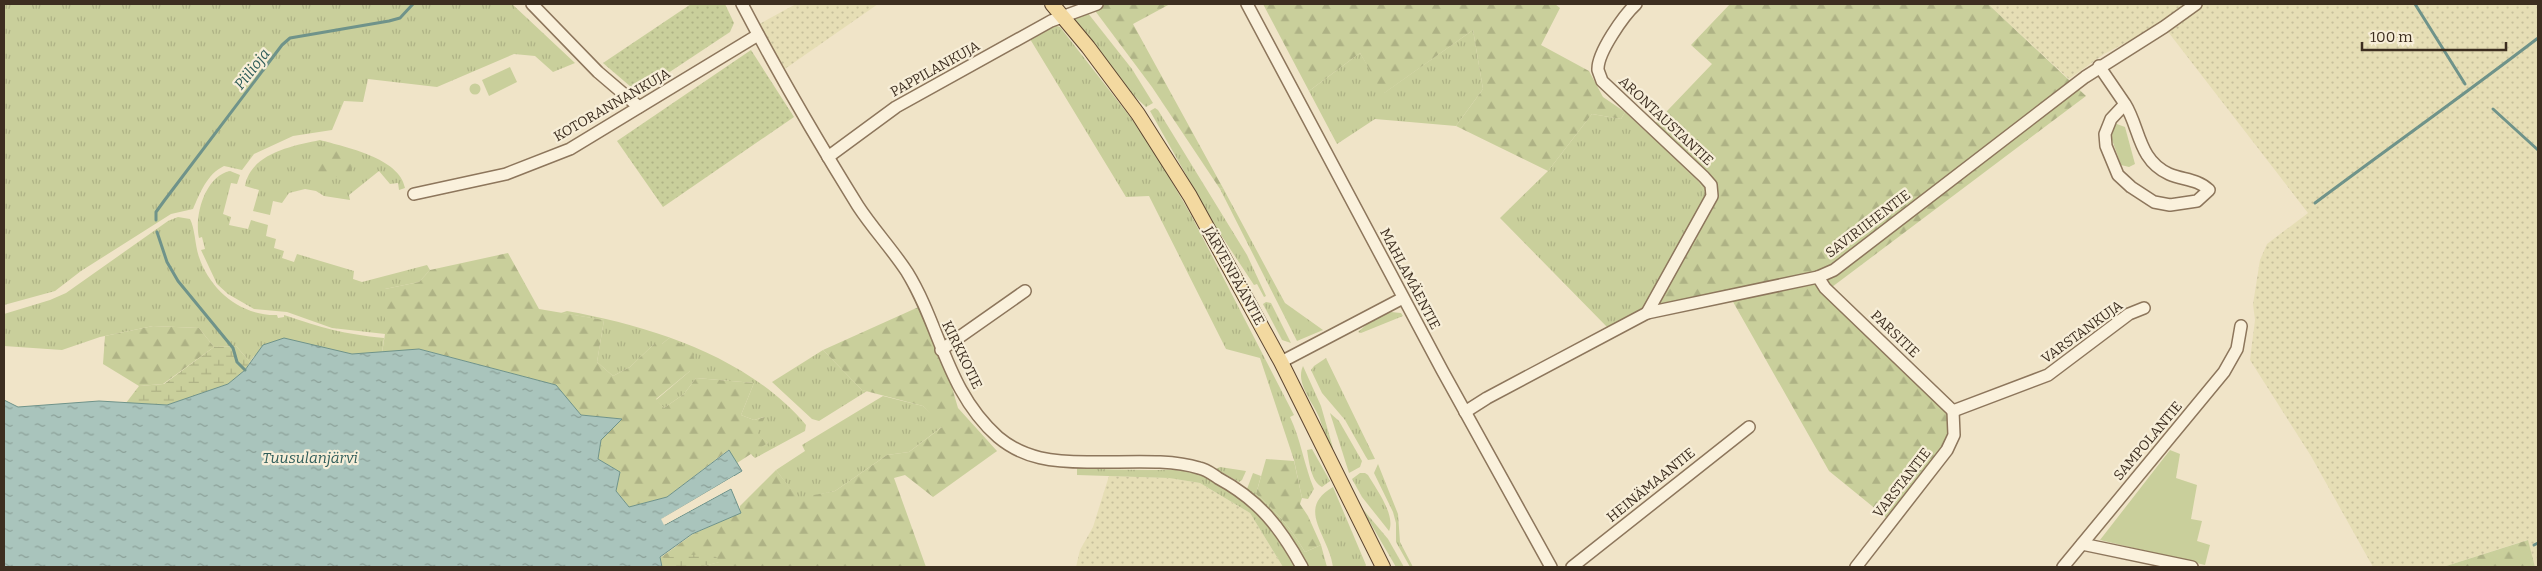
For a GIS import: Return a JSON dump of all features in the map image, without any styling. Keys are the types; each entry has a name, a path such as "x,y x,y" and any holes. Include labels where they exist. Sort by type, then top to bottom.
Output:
{"main road":[{"name":"JÄRVENPÄÄNTIE","path":"1052,4 1088,47 1138,114 1185,188 1281,362 1383,567"}],"street":[{"path":"532,4 598,72 639,108"},
{"name":"KIRKKOTIE","path":"742,4 828,157 868,219 907,273 920,296 958,387 976,414 999,437 1020,451 1044,460 1140,463 1200,468 1240,489 1271,518 1302,567"},
{"name":"PAPPILANKUJA","path":"828,157 896,107 1062,16 1097,4"},
{"name":"MAHLAMÄENTIE","path":"1247,4 1403,298 1551,567"},
{"name":"ARONTAUSTANTIE","path":"1636,4 1628,11 1602,53 1598,69 1602,81 1704,177 1711,185 1712,196 1646,313"},
{"name":"SAVIRIIHENTIE","path":"1465,412 1646,313 1818,277 1834,270 2099,66 2159,31 2196,4"},
{"name":"KOTORANNANKUJA","path":"414,194 506,174 570,149 758,35"},
{"path":"2099,66 2125,104 2133,119 2140,145 2154,162 2168,174 2203,184 2208,190 2198,201 2170,205 2154,202 2131,188 2118,175 2106,146 2104,134 2111,119 2125,104"},
{"name":"PARSITIE","path":"1818,277 1826,288 1953,411"},
{"path":"941,350 1025,291"},
{"path":"1281,362 1403,298"},
{"name":"VARSTANKUJA","path":"1953,411 2048,375 2129,314 2144,308"},
{"name":"SAMPOLANTIE","path":"2063,567 2224,372 2237,349 2241,326"},
{"name":"VARSTANTIE","path":"1856,567 1947,450 1954,435 1953,411"},
{"name":"HEINÄMAANTIE","path":"1572,567 1749,427"},
{"path":"2082,544 2192,567"}],"shaded area":[{"path":"796,4 878,4 779,73 754,27"},
{"path":"1988,4 2538,4 2538,567 2535,567 2527,540 2443,567 2373,567 2311,456 2250,360 2255,320 2253,304 2260,260 2267,244 2308,213 2162,24 2104,54 2069,79"},
{"path":"1109,476 1170,478 1200,483 1250,513 1283,567 1076,567 1080,550 1093,527"}],"green space":[{"path":"4,4 512,4 575,63 553,72 535,56 514,54 437,87 368,79 363,102 344,101 332,130 293,136 254,154 242,170 224,166 218,169 201,190 193,209 171,214 81,271 55,291 4,305"},
{"path":"691,4 725,4 734,23 730,32 638,93 603,63"},
{"path":"1090,4 1170,4 1133,24 1223,188 1220,189 1152,87"},
{"path":"1263,4 1555,4 1560,8 1541,45 1589,71 1603,97 1625,112 1621,119 1592,114 1548,171 1456,126 1483,89 1473,30 1383,94 1360,53 1309,91"},
{"path":"1730,4 1988,4 2086,96 1832,287 1951,403 1950,439 1888,519 1829,471 1728,293 1645,309 1706,194 1699,182 1646,133 1712,64 1691,45"},
{"path":"1087,12 1132,69 1153,103 1146,107 1130,92 1074,21 1075,17"},
{"path":"1054,25 1060,27 1131,118 1157,156 1191,215 1294,415 1290,417 1314,489 1308,499 1302,498 1294,460 1260,358 1226,349 1149,196 1126,197 1030,39"},
{"path":"1473,30 1483,89 1456,126 1375,119 1337,144 1309,91 1360,53 1384,93"},
{"path":"751,50 794,117 663,207 617,141"},
{"path":"510,67 517,82 489,96 482,80"},
{"path":"475,83 481,89 475,95 469,89"},
{"path":"1155,108 1247,255 1266,296 1264,297 1257,284 1254,285 1215,226 1150,111"},
{"path":"1625,112 1699,182 1706,194 1645,309 1609,329 1500,218 1548,171 1592,114 1621,119"},
{"path":"2114,123 2125,127 2135,164 2129,167 2121,165 2111,137 2111,127"},
{"path":"320,140 357,150 382,161 401,178 405,188 399,190 398,183 390,184 379,171 349,195 350,200 324,196 316,191 305,189 289,193 282,203 273,201 270,215 253,211 259,190 245,186 255,166 274,153 286,148"},
{"path":"319,145 357,155 348,179 312,171"},
{"path":"230,171 240,175 237,184 231,183 223,214 231,217 229,225 248,229 251,220 268,225 266,236 276,239 274,248 284,251 282,258 294,262 297,254 354,271 353,279 362,282 427,265 430,270 419,282 385,289 385,334 332,328 287,312 254,309 228,294 217,284 201,250 205,249 202,237 199,238 198,219 203,198 214,180 221,174"},
{"path":"1223,188 1285,303 1323,330 1297,341 1220,189"},
{"path":"178,217 190,219 204,269 219,290 239,306 251,311 277,315 278,318 284,317 284,315 333,330 384,338 382,353 352,354 326,350 254,356 250,362 236,346 214,347 199,328 153,326 100,337 62,350 4,346 4,314 66,293 168,221"},
{"path":"508,253 539,309 604,320 597,362 613,376 630,367 654,344 662,344 669,338 691,349 694,354 690,371 656,399 664,408 684,394 696,378 754,383 741,415 754,420 765,417 757,434 768,443 737,463 728,450 667,497 629,507 616,491 620,472 598,459 601,440 621,419 581,415 555,385 419,349 382,353 385,334 385,289 419,282 430,270"},
{"path":"1266,302 1271,303 1291,343 1282,340 1263,304"},
{"path":"923,305 941,350 958,408 997,451 933,497 905,475 894,478 926,567 700,567 719,562 660,558 693,534 740,513 740,506 776,470 798,498 835,491 887,455 909,452 942,427 923,406 862,390 823,350"},
{"path":"567,311 599,317 665,336 697,348 727,363 783,401 806,425 805,431 755,458 750,453 768,443 756,434 764,417 754,420 741,415 754,383 696,378 684,394 664,408 656,400 690,371 669,338 662,344 654,344 630,367 613,376 597,362 604,320 561,313"},
{"path":"1391,312 1401,313 1403,316 1361,333 1358,332 1373,319"},
{"path":"153,326 199,328 214,347 163,384 139,386 103,364 105,336"},
{"path":"236,346 250,362 245,370 228,384 167,405 126,403 139,386 164,384 214,347"},
{"path":"823,350 862,390 867,391 819,421 812,419 772,382"},
{"path":"1326,358 1375,459 1368,460 1345,420 1322,393 1311,370"},
{"path":"1303,366 1321,406 1333,448 1329,448 1319,417 1303,386 1301,372"},
{"path":"883,396 923,406 943,426 909,452 887,455 835,491 798,499 776,470 805,451 802,445"},
{"path":"1330,413 1339,421 1362,461 1360,467 1349,473"},
{"path":"1312,449 1330,481 1322,487 1315,480 1311,471 1307,450"},
{"path":"2170,450 2180,454 2176,478 2197,485 2191,519 2202,521 2197,541 2210,545 2205,565 2100,540"},
{"path":"1266,459 1294,461 1302,498 1300,504 1308,516 1321,545 1305,552 1283,521 1256,494"},
{"path":"1378,464 1398,514 1400,542 1413,567 1410,567 1396,542 1396,523 1393,512 1374,473"},
{"path":"1220,467 1246,471 1239,482 1216,469"},
{"path":"1077,468 1180,470 1203,476 1236,494 1250,506 1276,535 1296,567 1283,567 1250,513 1200,483 1169,478 1077,475"},
{"path":"1253,473 1261,476 1256,494 1283,521 1305,552 1321,545 1327,567 1306,567 1287,530 1247,489"},
{"path":"1360,473 1368,475 1388,510 1390,517 1389,531 1362,497 1352,479"},
{"path":"1333,487 1366,565 1365,567 1333,567 1315,514 1316,504 1322,495"},
{"path":"1361,507 1388,539 1404,567 1396,567"},
{"path":"2528,540 2535,567 2443,567"},
{"path":"713,553 720,562 700,567 662,567 660,558"}],"water":[{"name":"Tuusulanjärvi","path":"284,338 352,354 419,349 556,385 581,415 622,419 601,440 598,459 620,472 616,491 629,507 667,497 729,450 742,471 662,519 665,525 731,489 741,513 692,534 660,557 662,567 4,567 4,400 18,407 99,401 167,405 228,384 245,370 263,345"}],"pier":[{"path":"734,476 736,478 665,520 666,522 730,486 733,487 664,525 661,519"}],"waterway":[{"name":"Piilioja","path":"156,220 156,212 164,201 282,45 290,38 400,18 413,4"},
{"path":"2415,4 2465,84"},
{"path":"2315,203 2538,38"},
{"path":"2493,109 2538,150"},
{"name":"Piilioja","path":"157,232 167,262 178,281 233,348 237,362 245,370"},
{"path":"2534,545 2538,543"}]}
